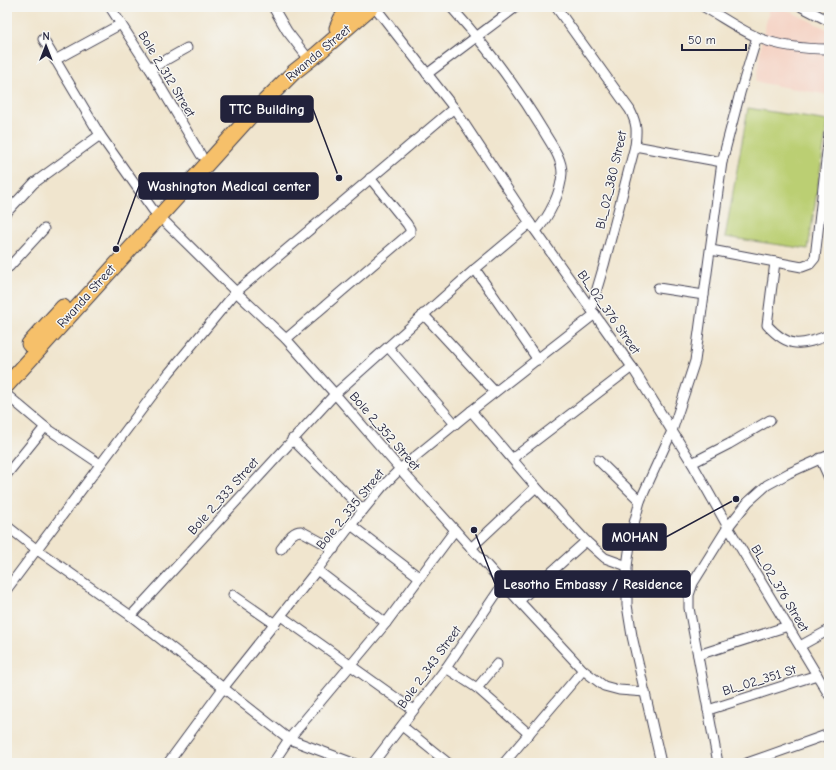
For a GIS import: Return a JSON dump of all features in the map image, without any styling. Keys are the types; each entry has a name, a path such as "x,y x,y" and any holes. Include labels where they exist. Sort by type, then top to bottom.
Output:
{"main road":[{"name":"Rwanda Street","path":"7,385 156,213 201,155 274,78 346,18 363,7"},
{"name":"Rwanda Street","path":"7,370 47,324 294,72 344,32 371,7"}],"street":[{"name":"Bole 2_312 Street","path":"110,7 150,69 201,155"},
{"path":"273,7 287,31 304,53"},
{"name":"BL_02_376 Street","path":"376,7 454,108 530,223 632,367 692,463 728,528 829,695"},
{"path":"451,7 476,35 522,95 556,152 561,164 562,173 557,196 546,219 536,231"},
{"path":"427,74 476,35 516,7"},
{"name":"BL_02_380 Street","path":"556,7 630,110 636,122 637,133 635,146 593,311"},
{"path":"704,7 758,37 772,43 812,49 829,49"},
{"path":"802,7 829,21"},
{"path":"55,60 121,24"},
{"path":"661,763 632,636 627,605 626,566 632,531 640,501 672,431 695,361 722,162 740,92 758,37"},
{"name":"Bole 2_352 Street","path":"43,39 100,135 156,213 286,339 503,584 584,670 604,686 618,690 645,692"},
{"path":"150,69 187,48"},
{"path":"7,589 169,372 236,292 454,108"},
{"path":"710,250 802,268 810,264 815,258 829,134"},
{"path":"7,212 34,183 100,135"},
{"path":"635,146 722,162"},
{"path":"286,339 410,233 410,229 407,224 370,178"},
{"name":"Bole 2_333 Street","path":"131,616 292,439 335,394 423,314 530,223"},
{"path":"8,267 44,229"},
{"path":"775,262 767,325 776,335 786,341 801,344 829,335"},
{"path":"475,269 538,360"},
{"path":"658,288 704,295"},
{"name":"Bole 2_335 Street","path":"168,763 224,687 334,549 351,525 400,469 495,392 538,360 593,311"},
{"path":"423,314 495,392"},
{"path":"388,347 455,424"},
{"path":"513,458 632,367"},
{"path":"7,395 46,427 100,464"},
{"path":"471,411 513,458 536,487 586,541 605,558 626,566"},
{"path":"692,463 729,444 770,420"},
{"path":"7,474 46,427"},
{"path":"292,439 363,510"},
{"path":"718,763 689,608 693,584 728,528 748,502 767,485 789,473 825,457 829,478"},
{"path":"598,460 640,501"},
{"path":"471,548 536,487"},
{"path":"351,525 420,577"},
{"path":"7,526 36,549 131,616 289,739 353,763"},
{"path":"273,763 289,739 386,623 455,530"},
{"path":"281,549 294,532 297,531 301,531 334,549"},
{"path":"519,601 586,541"},
{"path":"317,570 386,623"},
{"name":"Bole 2_343 Street","path":"373,763 446,668 503,584"},
{"path":"233,595 275,624"},
{"path":"281,616 349,666 413,710"},
{"path":"698,655 788,626"},
{"name":"BL_02_376 Street","path":"800,646 829,630"},
{"path":"477,688 497,664"},
{"path":"446,668 477,688 529,734"},
{"path":"504,763 584,670"},
{"name":"BL_02_351 St","path":"708,710 817,675"},
{"path":"402,726 448,763"},
{"path":"747,763 829,734"}],"shaded area":[{"path":"770,7 781,7 829,30 829,95 756,82 761,44"}],"green space":[{"path":"748,108 828,121 808,249 725,237"}],"place":[{"name":"TTC Building","path":"339,178"},
{"name":"Washington Medical center","path":"116,249"},
{"name":"MOHAN","path":"736,499"},
{"name":"Lesotho Embassy / Residence","path":"474,530"}]}
